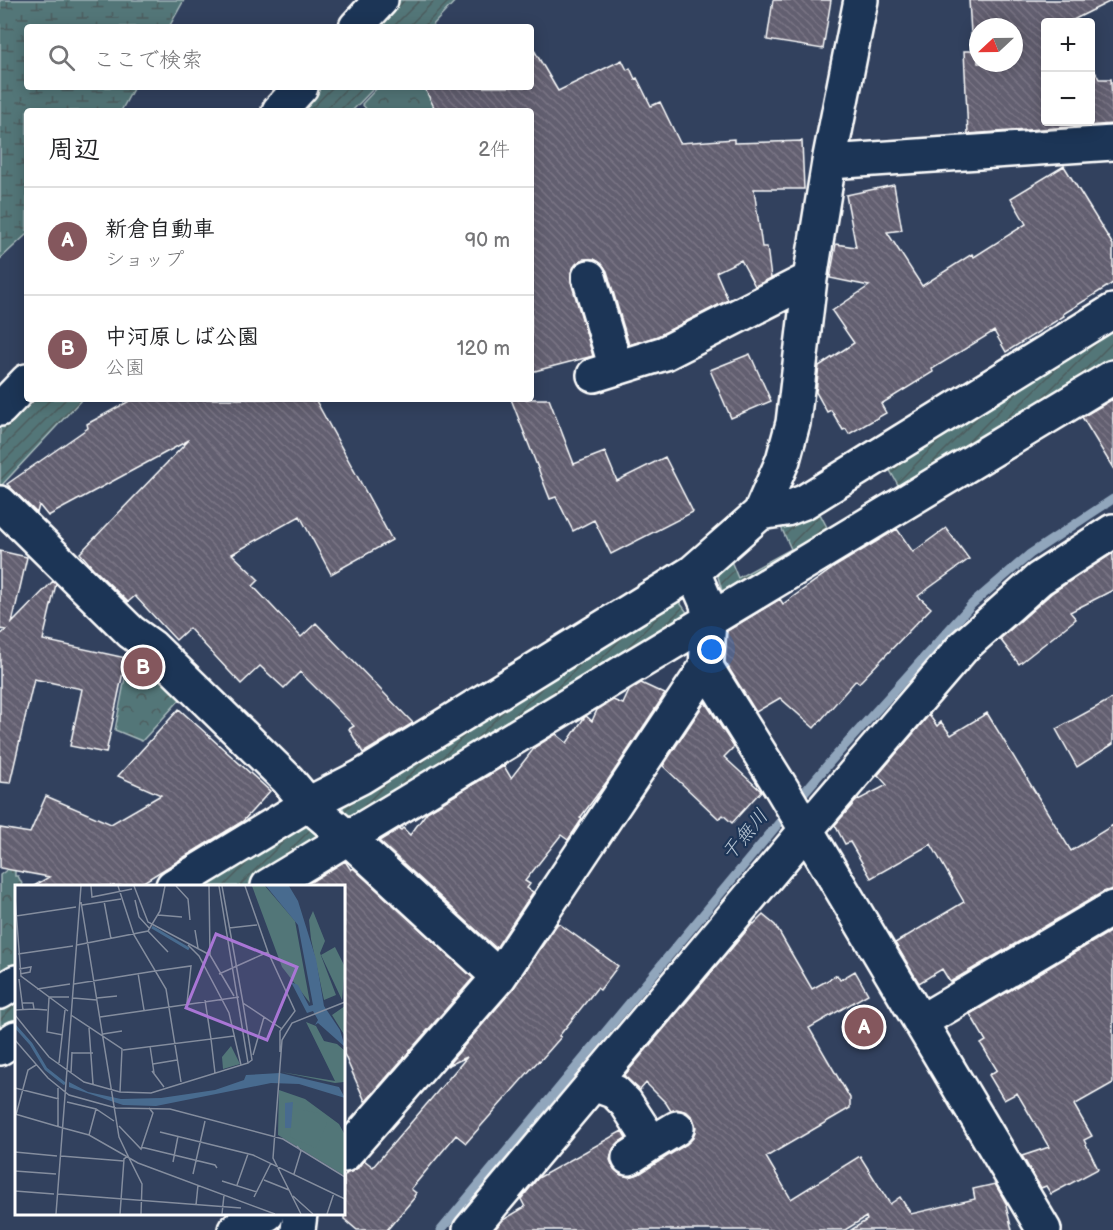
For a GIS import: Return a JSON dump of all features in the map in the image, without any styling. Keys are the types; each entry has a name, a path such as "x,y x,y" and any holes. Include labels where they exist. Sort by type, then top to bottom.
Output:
{"street":[{"path":"359,24 381,0"},
{"path":"175,885 308,804 361,777 693,572 760,513 783,460 793,423 810,279 828,162 861,0"},
{"path":"282,108 298,90"},
{"path":"828,162 1113,143"},
{"path":"589,277 605,372 665,353 810,279"},
{"path":"760,513 786,509 804,502 1113,311"},
{"path":"270,885 1113,377"},
{"path":"0,410 24,384"},
{"path":"0,503 132,632 152,647 287,779 308,804 499,977"},
{"path":"470,1230 593,1084 803,826 964,646 1039,579 1113,531"},
{"path":"345,1154 499,977 706,667 709,620 707,604 693,572"},
{"path":"706,667 782,789 1044,1230"},
{"path":"920,1022 1113,908"},
{"path":"0,992 15,983"},
{"path":"0,1048 15,1039"},
{"path":"593,1084 615,1092 626,1102 653,1143"},
{"path":"235,1230 264,1215"},
{"path":"298,1230 300,1215"}],"green space":[{"path":"0,0 184,0 171,24 24,24 24,90 132,90 123,108 24,108 24,237 0,259"},
{"path":"398,0 456,0 434,24 376,24"},
{"path":"313,90 372,90 355,108 297,108"},
{"path":"375,90 432,90 441,108 365,108 362,104"},
{"path":"1113,325 1113,362 902,492 887,465"},
{"path":"24,402 79,402 0,487 0,425"},
{"path":"817,508 832,537 724,598 717,573 731,561 738,578 791,549 781,527"},
{"path":"678,600 694,622 355,822 345,815 341,800"},
{"path":"132,641 186,693 142,741 115,730"},
{"path":"303,817 327,832 256,885 190,885"},
{"path":"8,869 15,870 15,876 18,876 22,885 15,885 15,964 0,973 0,875"},
{"path":"15,992 15,1032 0,1041 0,1001"}],"building":[{"path":"773,0 831,0 823,49 767,40"},
{"path":"969,0 1113,0 1077,18 1041,18 1041,126 1084,126 968,134 964,51 969,51 969,72 1023,72 1023,18 970,18"},
{"path":"534,50 558,91 622,60 627,70 630,68 635,79 637,78 651,106 660,102 680,143 734,139 734,143 802,141 804,189 754,189 762,247 767,247 771,278 755,286 741,260 716,272 728,300 658,336 629,345 607,271 594,259 583,259 571,272 571,282 593,356 534,371 534,108 434,108 426,90 534,90"},
{"path":"1095,71 1099,79 1111,79 1113,124 1095,125"},
{"path":"1064,166 1113,245 1113,283 1006,352 994,331 881,404 886,413 849,434 846,429 843,430 831,410 827,412 816,392 819,366 854,343 832,311 869,286 830,278 836,244 856,247 846,195 894,185 902,230 887,232 922,286 972,254 974,257 1026,224 1011,198"},
{"path":"750,354 771,401 731,418 710,370"},
{"path":"549,399 574,464 605,452 617,481 665,457 693,512 611,554 594,520 573,531 556,497 550,499 512,402"},
{"path":"1113,399 1113,468 1082,417"},
{"path":"127,402 317,402 392,540 331,574 300,516 232,554 259,580 253,586 301,637 316,623 413,723 363,753 349,729 354,726 300,672 284,688 260,666 241,684 189,628 176,640 135,596 128,602 80,553 189,440 48,516 39,505 37,513 7,484 88,428 87,424"},
{"path":"946,528 969,559 918,596 931,608 859,683 856,680 814,728 780,698 756,712 725,662 727,631 780,599 783,604 836,566 897,529 913,552"},
{"path":"0,551 27,557 12,623 53,581 56,584 43,640 126,658 106,753 70,746 82,689 34,679 10,783 0,782 0,635 6,630 0,629"},
{"path":"1113,553 1113,590 1070,612 1076,619 1019,664 1000,639 1053,592"},
{"path":"641,683 665,694 580,818 582,819 568,840 561,835 525,881 530,884 527,888 533,892 496,948 379,841 403,828 410,835 427,812 504,766 511,778 535,747 556,734 567,743 586,716 592,721 597,710 613,700 623,704 629,691"},
{"path":"1113,698 1113,744 1077,767 1056,729"},
{"path":"705,702 734,747 724,757 761,791 732,823 723,815 719,819 663,766"},
{"path":"179,709 270,791 243,821 139,885 36,885 49,877 0,868 0,828 30,833 46,796 111,824 161,795 118,776"},
{"path":"987,713 1071,851 1113,825 1113,889 1103,892 950,982 942,969 919,983 895,943 964,902 931,844 871,878 850,842 845,844 835,825 856,801 887,785 878,775 929,715 937,726 941,722 951,735"},
{"path":"345,861 351,870 353,868 473,978 365,1101 345,1056 345,885 306,885"},
{"path":"763,915 775,925 812,989 837,975 840,980 855,971 868,994 809,1028 850,1098 850,1108 766,1157 791,1199 860,1156 890,1204 900,1197 911,1214 975,1199 973,1189 995,1184 1007,1205 1012,1230 851,1230 867,1220 866,1217 845,1230 494,1230 503,1220 525,1207 521,1199 538,1178 622,1131 626,1138 613,1149 610,1160 614,1169 621,1175 629,1177 639,1174 693,1138 696,1127 693,1118 687,1112 677,1109 671,1111 646,1083 640,1090 624,1076 753,923"},
{"path":"558,923 618,966 600,990 597,988 559,1036 561,1037 466,1143 456,1135 411,1189 416,1193 415,1197 387,1230 357,1230 344,1219 345,1176 358,1168 364,1160 373,1167 467,1057 447,1066 513,989"},
{"path":"1113,930 1113,1083 1074,1105 1092,1136 1084,1140 1098,1169 1051,1194 1046,1186 1041,1188 1022,1156 1049,1147 1017,1093 1004,1100 989,1075 997,1070 981,1044 986,1041 970,1014"}],"waterway":[{"name":"干無川","path":"797,801 972,604 1030,554 1113,499"},
{"name":"干無川","path":"441,1230 788,812"}],"place":[{"name":"中河原しば公園","path":"143,667"},
{"name":"新倉自動車","path":"864,1027"}]}
